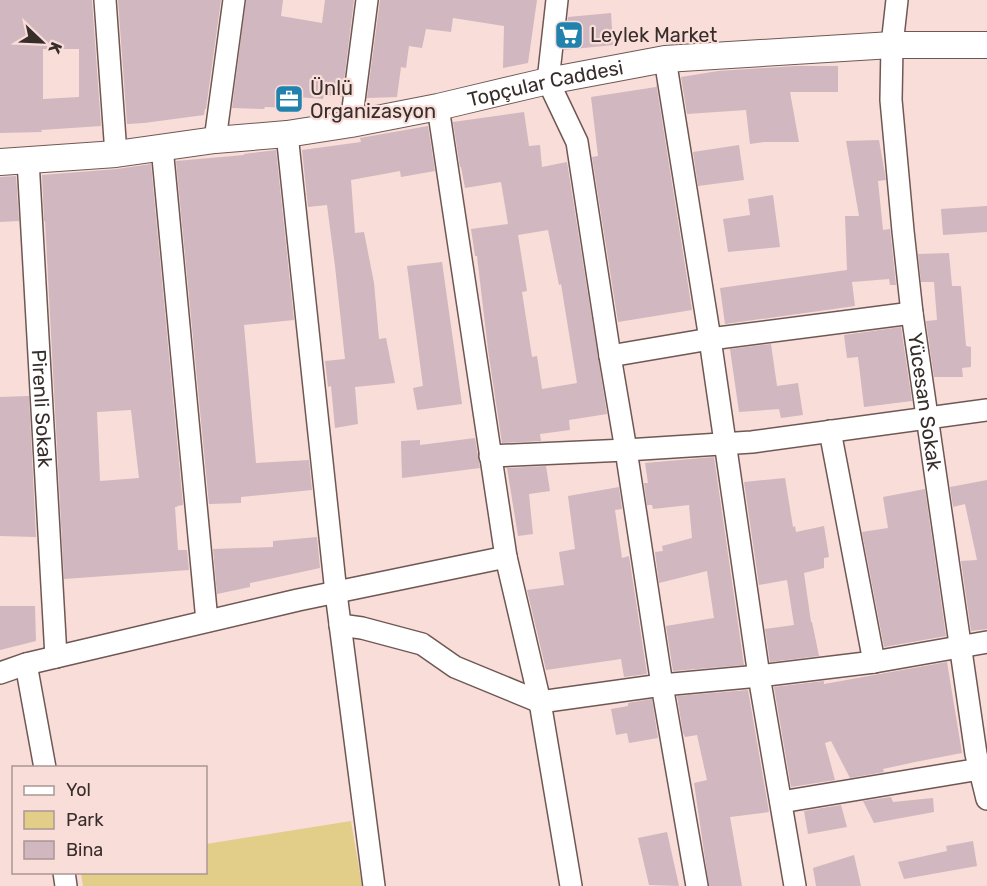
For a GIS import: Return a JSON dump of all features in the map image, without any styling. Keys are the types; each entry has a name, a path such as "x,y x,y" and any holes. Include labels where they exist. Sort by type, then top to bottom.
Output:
{"street":[{"path":"105,0 116,154"},
{"path":"215,140 234,0"},
{"path":"351,124 367,0"},
{"path":"557,0 548,81 577,142 662,685 697,886"},
{"name":"Yücesan Sokak","path":"897,0 892,45 891,100 912,313 976,754 987,799"},
{"name":"Topçular Caddesi","path":"0,162 116,154 215,140 287,134 438,107 548,81 665,59 892,45 987,45"},
{"path":"665,59 710,339 759,676 795,886"},
{"path":"438,107 506,557 540,702 571,886"},
{"path":"287,134 336,592 374,886"},
{"path":"162,147 207,621"},
{"name":"Pirenli Sokak","path":"28,160 56,657"},
{"path":"610,356 710,339 912,313"},
{"path":"490,456 752,442 987,410"},
{"path":"830,431 874,662"},
{"path":"0,673 26,664 298,600 506,557"},
{"path":"340,625 362,628 422,644 455,667 540,702 662,685 874,662 987,642"},
{"path":"26,664 45,766"},
{"path":"781,802 980,769"}],"green space":[{"path":"351,821 362,886 83,886 81,874 207,874 207,844"}],"building":[{"path":"0,0 92,0 101,126 41,130 42,132 0,133","holes":["43,49 79,49 79,97 43,99"]},
{"path":"118,0 221,0 204,115 127,124"},
{"path":"246,0 283,0 281,16 322,23 325,0 354,0 342,97 324,95 323,99 296,97 294,108 232,108"},
{"path":"380,0 537,0 528,63 503,68 504,26 453,18 451,32 426,29 422,48 409,46 406,68 401,67 397,97 367,98"},
{"path":"611,13 613,45 564,50 568,17"},
{"path":"838,66 838,92 790,92 799,142 750,144 746,110 687,114 681,77 718,71"},
{"path":"656,82 692,310 618,322 592,157 598,156 591,97 656,87"},
{"path":"524,112 529,146 540,145 542,167 567,162 607,414 569,420 570,430 540,434 541,441 502,443 477,256 475,256 471,229 508,224 501,182 465,188 453,122","holes":["548,230 559,285 561,284 577,383 542,389 537,356 532,357 522,292 527,291 518,235"]},
{"path":"428,126 435,171 401,177 400,171 351,180 355,233 364,232 374,283 379,339 386,338 395,383 355,387 358,424 335,428 331,386 328,387 325,361 345,359 335,266 327,205 308,207 302,150 361,142 360,138"},
{"path":"879,140 886,180 878,181 883,230 890,229 896,285 890,285 889,279 852,282 855,306 725,324 720,288 847,270 845,216 859,216 846,141"},
{"path":"739,145 744,180 698,186 693,152"},
{"path":"276,150 294,320 244,325 256,463 309,460 312,490 241,497 241,503 209,504 176,161"},
{"path":"151,164 183,505 175,507 178,550 187,550 189,570 64,579 42,175","holes":["131,410 139,478 100,481 97,412"]},
{"path":"16,176 19,221 0,222 0,177"},
{"path":"773,195 780,247 728,252 723,219 750,215 748,199"},
{"path":"987,206 987,232 943,235 941,209"},
{"path":"949,253 952,286 961,286 966,346 971,347 971,367 962,368 963,377 934,377 926,321 937,320 934,282 921,282 918,254"},
{"path":"442,262 462,404 417,410 413,388 423,386 407,266"},
{"path":"901,327 912,401 864,407 858,357 847,358 844,335"},
{"path":"771,344 777,386 798,383 803,415 781,418 779,409 739,412 730,349"},
{"path":"29,396 36,537 0,536 0,397"},
{"path":"475,438 480,468 402,478 401,441 420,440 420,445"},
{"path":"714,457 744,665 673,671 666,626 714,618 707,571 659,583 655,552 663,551 662,546 692,538 689,505 653,509 652,505 647,505 644,483 648,483 645,463"},
{"path":"546,466 550,491 529,494 533,534 518,536 507,468"},
{"path":"785,478 793,527 795,526 796,532 824,526 829,557 824,558 824,568 804,573 811,622 819,656 770,662 765,629 794,625 787,580 759,585 744,482"},
{"path":"987,480 987,629 971,631 961,561 977,560 965,504 953,507 950,487"},
{"path":"619,487 622,509 615,510 622,558 629,556 647,674 624,677 621,659 546,670 527,590 564,585 559,552 575,549 568,496"},
{"path":"925,489 946,636 884,647 862,532 888,528 883,497"},
{"path":"317,537 320,568 250,583 250,587 217,594 213,549 273,547 273,541"},
{"path":"0,606 35,606 36,641 0,650"},
{"path":"947,662 962,753 850,778 831,741 825,743 835,780 791,787 774,687 824,681 824,684"},
{"path":"748,690 769,812 730,817 742,886 709,886 694,783 707,780 697,735 685,737 683,733 677,696"},
{"path":"652,699 658,738 629,743 627,733 616,735 611,709 628,706 628,703"},
{"path":"891,797 893,802 933,798 934,812 874,823 863,801"},
{"path":"841,805 847,827 808,834 804,811"},
{"path":"667,832 679,886 649,885 638,838"},
{"path":"973,841 977,866 904,879 898,862 947,851 946,846"},
{"path":"854,855 861,886 816,886 813,868"}],"place":[{"name":"Leylek Market","path":"569,35"},
{"name":"Ünlü Organizasyon","path":"289,99"}]}
